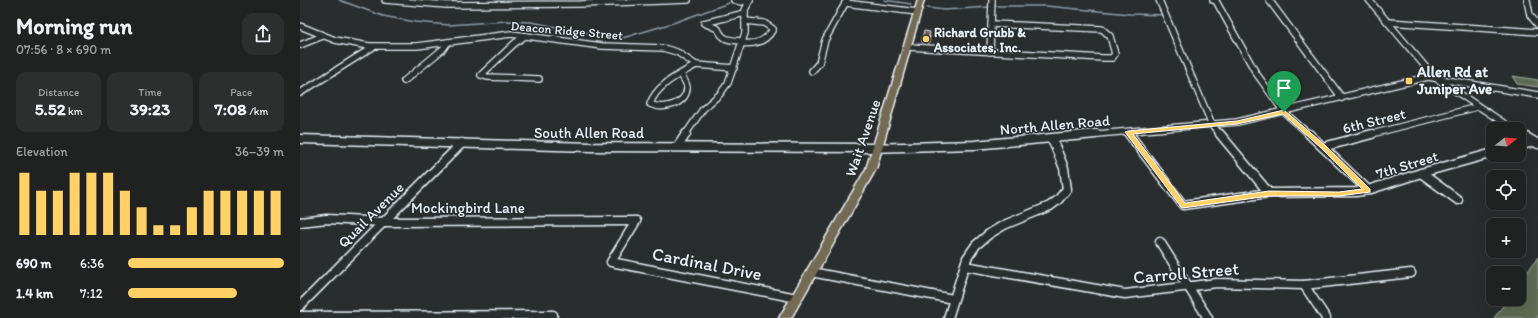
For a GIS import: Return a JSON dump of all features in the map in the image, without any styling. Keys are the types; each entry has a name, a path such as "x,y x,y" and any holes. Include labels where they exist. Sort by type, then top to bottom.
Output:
{"main road":[{"name":"Wait Avenue","path":"786,318 811,272 857,196 871,169 921,0"}],"street":[{"path":"385,0 446,5 577,4 688,0"},
{"path":"416,0 620,0"},
{"path":"678,146 702,109 720,94 728,83 734,68 745,33 745,12 750,0 736,1"},
{"path":"990,52 992,0"},
{"path":"1159,0 1212,125 1269,193"},
{"path":"1269,0 1342,98"},
{"path":"1369,0 1434,77 1502,122"},
{"path":"1527,0 1530,15 1538,25"},
{"path":"736,1 745,12"},
{"path":"812,71 820,62 825,38 846,1 917,12"},
{"path":"1215,1 1256,72 1284,112 1368,190"},
{"path":"745,12 704,23 718,29 723,38 752,44 764,41 773,29 771,26 762,22 745,21"},
{"path":"1388,22 1538,32"},
{"path":"908,46 1103,58 1112,58 1115,54 1110,34 1102,29 992,24"},
{"name":"Deacon Ridge Street","path":"300,26 323,36 349,44 373,47 417,46 511,34 602,46 663,48 677,52 696,65 734,68"},
{"path":"300,45 323,36"},
{"path":"525,36 515,43 481,76 539,79"},
{"path":"404,81 443,49 448,42"},
{"path":"300,94 373,47"},
{"path":"682,74 688,87 685,94 671,105 659,107 650,104 650,100 662,87 682,74 696,65"},
{"name":"North Allen Road","path":"878,148 974,145 1247,121 1428,77 1538,94"},
{"name":"6th Street","path":"1323,147 1477,107"},
{"name":"7th Street","path":"1128,132 1183,205 1269,193 1339,194 1368,190 1421,173 1486,155"},
{"path":"1526,137 1536,143"},
{"name":"South Allen Road","path":"300,139 586,147 678,146 878,148"},
{"path":"948,318 953,299 970,252 980,240 1014,220 1049,208 1060,200 1067,189 1064,168 1052,139"},
{"name":"Quail Avenue","path":"300,306 462,143"},
{"path":"1526,145 1536,143"},
{"path":"1421,173 1458,200"},
{"name":"Mockingbird Lane","path":"300,222 327,219 385,222 636,221 611,262"},
{"path":"1160,242 1208,318"},
{"name":"Cardinal Drive","path":"611,262 797,298"},
{"name":"Carroll Street","path":"965,266 1125,294 1217,283 1304,285 1411,273"},
{"path":"811,272 953,299"},
{"path":"1304,285 1326,318"},
{"path":"300,316 412,317 553,315"}],"green space":[{"path":"1512,76 1538,80 1538,87 1517,84"},
{"path":"1538,257 1538,318 1494,318 1503,306 1526,306 1526,274"}],"building":[{"path":"924,31 930,32 929,38 922,38"}],"waterway":[{"path":"339,0 383,16 415,22 449,25 507,21 531,22 619,39 673,23 729,3"},
{"path":"884,0 911,4"},
{"path":"996,6 1046,6 1130,14 1164,15"},
{"path":"927,8 945,10 989,7"}],"place":[{"name":"Richard Grubb & Associates, Inc.","path":"926,39"},
{"name":"Allen Rd at Juniper Ave","path":"1409,81"}],"route":[{"path":"1284,112 1368,190 1339,194 1269,193 1183,205 1128,132 1247,121 1284,112"}]}
